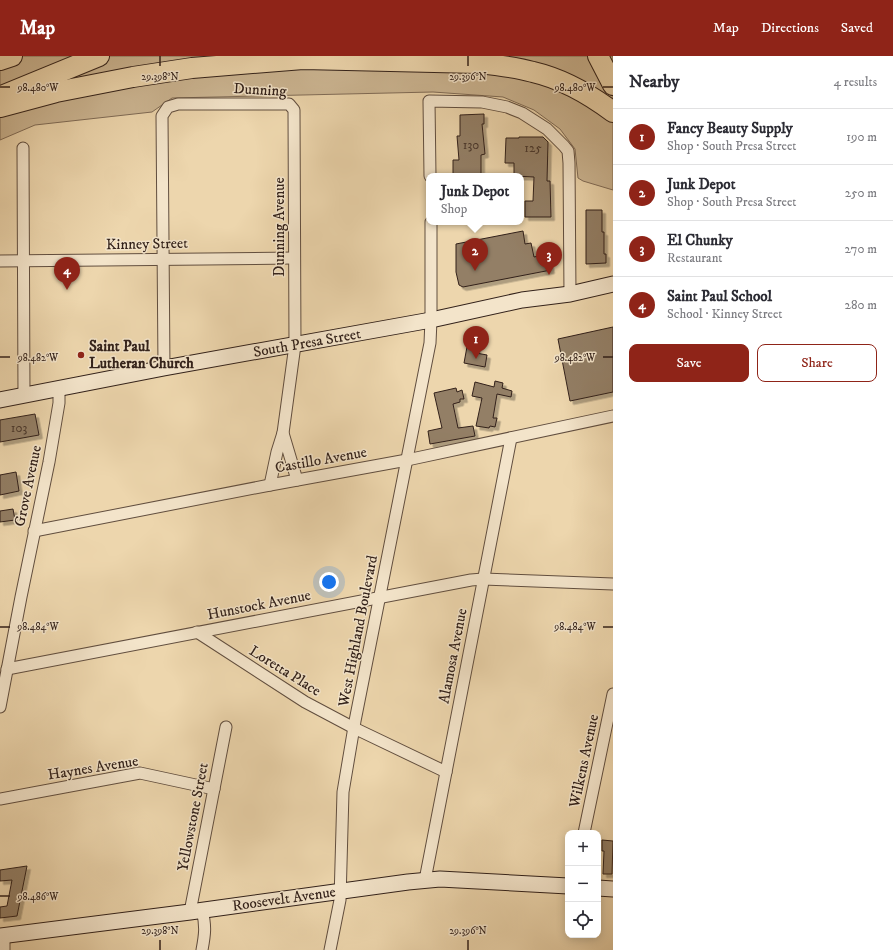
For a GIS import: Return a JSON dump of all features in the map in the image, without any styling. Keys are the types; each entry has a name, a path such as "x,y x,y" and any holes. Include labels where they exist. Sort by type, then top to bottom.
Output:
{"highway":[{"path":"0,60 12,56"},
{"path":"0,96 99,56"},
{"path":"598,56 613,85"},
{"path":"0,107 56,92 133,77 192,68 311,58 471,63 505,66 533,71 571,85 613,112"}],"main road":[{"name":"South Presa Street","path":"0,400 164,368 431,320 522,300 570,294 613,284"},
{"name":"Roosevelt Avenue","path":"2,940 196,911 425,880 440,879 565,886"},
{"path":"601,888 613,889"}],"street":[{"path":"430,173 429,101 482,102 507,107 522,113 547,129 568,151 570,294"},
{"name":"Dunning","path":"163,259 162,116 165,111 170,106 178,104 289,104 293,108"},
{"name":"Dunning Avenue","path":"283,434 295,345 293,108"},
{"path":"23,148 24,396"},
{"name":"West Highland Boulevard","path":"330,950 338,911 340,892 342,795 407,460 419,390 430,343 431,225"},
{"name":"Kinney Street","path":"0,261 294,258"},
{"path":"163,259 164,368"},
{"name":"Grove Avenue","path":"0,707 60,403 59,389"},
{"name":"Castillo Avenue","path":"34,531 407,460 613,416"},
{"path":"283,434 297,480"},
{"path":"270,485 277,452 283,434"},
{"name":"Alamosa Avenue","path":"425,880 483,579 512,438"},
{"name":"Hunstock Avenue","path":"7,669 471,580 483,579 613,584"},
{"name":"Loretta Place","path":"197,632 305,702 354,728 446,772"},
{"name":"Wilkens Avenue","path":"585,830 613,694"},
{"name":"Yellowstone Street","path":"202,950 205,924 196,911 214,789 226,727"},
{"name":"Haynes Avenue","path":"0,799 140,774 214,789"}],"shaded area":[{"path":"0,56 613,56 613,190 583,181 578,178 575,149 560,129 534,110 503,97 433,92 172,98 152,112 35,125 0,140"}],"building":[{"path":"484,114 484,124 482,124 485,154 481,155 481,173 453,173 453,160 459,160 457,136 460,136 460,115"},
{"path":"543,137 548,142 547,181 550,181 551,217 525,217 525,201 533,201 534,177 524,176 524,173 514,173 514,163 505,163 506,138"},
{"path":"586,210 602,210 602,232 604,232 604,254 606,254 606,263 586,264"},
{"path":"523,231 525,244 531,243 534,257 548,254 551,270 463,287 459,285 456,272 456,244"},
{"path":"613,327 613,392 570,401 558,339"},
{"path":"469,336 479,338 476,353 487,355 485,367 464,363"},
{"path":"495,381 503,383 502,388 512,391 511,397 497,394 493,418 497,418 495,427 490,426 489,428 476,426 482,398 472,396 475,382 494,387"},
{"path":"456,388 457,392 462,390 464,399 460,399 460,402 453,404 458,428 473,426 475,436 430,444 428,431 442,428 434,393"},
{"path":"35,414 39,435 0,442 0,420"},
{"path":"16,472 19,491 0,495 0,475"},
{"path":"13,509 15,520 0,522 0,511"},
{"path":"602,840 613,841 612,874 603,874 604,851 602,851"},
{"path":"27,866 17,916 0,918 0,907 7,906 12,880 0,881 0,870"}],"place":[{"name":"Junk Depot","path":"475,271"},
{"name":"El Chunky","path":"549,275"},
{"name":"Saint Paul School","path":"67,290"},
{"name":"Saint Paul Lutheran Church","path":"81,355"},
{"name":"Fancy Beauty Supply","path":"476,359"}]}
